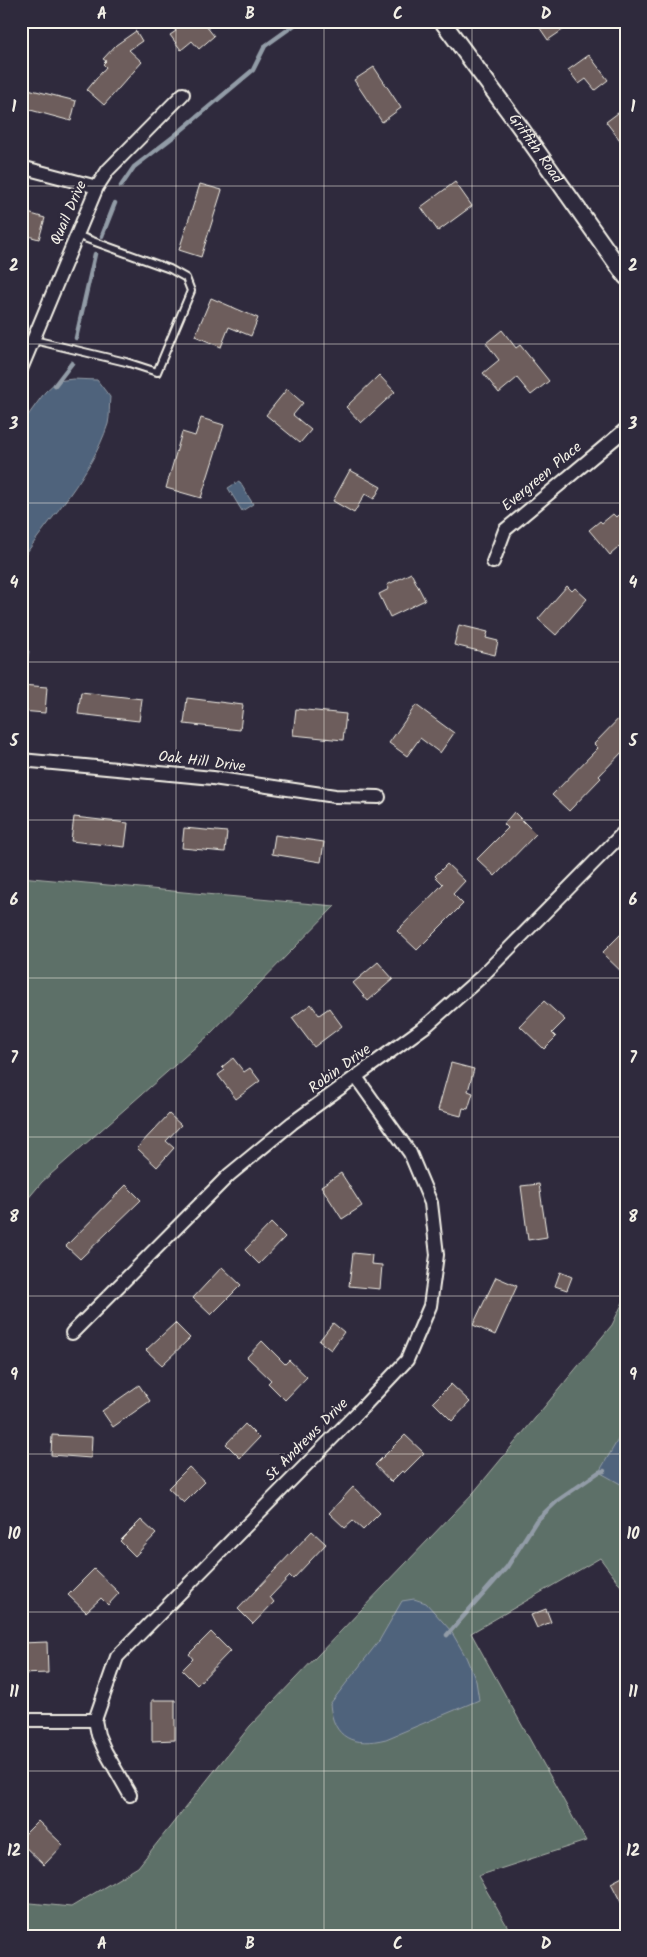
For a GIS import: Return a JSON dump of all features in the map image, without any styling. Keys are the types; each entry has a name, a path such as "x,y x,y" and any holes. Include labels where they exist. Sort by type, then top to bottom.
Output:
{"street":[{"name":"Griffith Road","path":"442,21 626,277"},
{"name":"Quail Drive","path":"21,368 97,187 113,164 183,94"},
{"path":"21,167 97,187"},
{"name":"Evergreen Place","path":"493,562 505,530 626,429"},
{"name":"Oak Hill Drive","path":"21,760 213,778 335,796 379,797"},
{"name":"Robin Drive","path":"72,1334 229,1175 292,1123 427,1025 481,977 626,830"},
{"name":"St Andrews Drive","path":"95,1720 117,1657 407,1360 430,1306 437,1255 431,1203 410,1152 356,1077"},
{"path":"21,1720 95,1720 98,1735 105,1752 130,1795"}],"lane":[{"path":"34,340 126,362 157,372 191,291 186,278 170,269 76,235"}],"green space":[{"path":"21,877 335,906 208,1036 42,1182 21,1207"},
{"path":"626,1296 626,1593 600,1558 471,1633 586,1841 478,1876 513,1936 21,1936 21,1902 71,1907 138,1867 250,1726 474,1492 612,1325"}],"water":[{"path":"73,379 97,380 110,397 108,424 101,443 81,478 21,561 21,425 45,392 57,381"},
{"path":"239,481 253,504 242,511 228,488"},
{"path":"21,650 29,651 27,666 21,666"},
{"path":"626,1426 626,1487 599,1472"},
{"path":"414,1599 426,1603 451,1631 466,1657 476,1681 479,1700 386,1739 364,1742 347,1738 336,1725 330,1704 379,1641 402,1601"}],"building":[{"path":"168,21 202,21 214,36 199,49 192,41 181,50 170,35 176,31"},
{"path":"535,21 576,21 548,40"},
{"path":"136,31 142,41 129,50 142,62 104,105 87,90 106,67 103,64 106,61 103,59 116,45"},
{"path":"589,55 608,80 595,90 586,79 579,84 568,70"},
{"path":"374,67 401,108 382,122 354,80"},
{"path":"28,89 76,101 71,121 23,108"},
{"path":"626,107 626,148 606,122"},
{"path":"455,182 472,206 438,231 421,207"},
{"path":"200,184 222,190 201,257 179,250"},
{"path":"21,211 45,218 39,239 21,234"},
{"path":"211,298 258,318 251,336 229,327 221,347 195,336"},
{"path":"502,330 516,348 520,345 549,381 531,395 517,378 499,393 483,373 499,360 486,343"},
{"path":"379,375 395,392 361,423 346,407"},
{"path":"287,389 303,403 293,415 311,430 300,443 266,415"},
{"path":"201,418 224,425 201,498 166,488 182,432 195,436"},
{"path":"350,470 381,487 374,499 365,494 354,513 333,501"},
{"path":"620,513 626,519 626,541 610,555 589,530 600,521 602,523 613,514 616,517"},
{"path":"411,573 425,600 390,617 379,594 389,589 387,585"},
{"path":"567,586 572,591 575,588 587,599 556,635 538,619"},
{"path":"459,625 488,632 486,638 498,641 495,655 454,645"},
{"path":"21,685 47,687 45,713 21,711"},
{"path":"81,692 142,699 139,721 78,714"},
{"path":"187,698 243,705 240,730 184,724"},
{"path":"416,705 454,733 440,753 420,738 407,756 389,743"},
{"path":"296,709 346,714 343,740 293,735"},
{"path":"626,711 626,748 599,776 601,778 569,811 552,795 598,748 594,744"},
{"path":"514,812 536,834 495,876 477,859 508,828 504,824"},
{"path":"74,817 128,823 125,847 71,841"},
{"path":"184,828 227,832 225,852 182,848"},
{"path":"275,835 324,842 321,862 272,854"},
{"path":"447,864 465,881 453,894 463,904 417,950 397,931 443,884 435,876"},
{"path":"626,929 626,976 602,953"},
{"path":"378,962 393,979 368,1001 353,983"},
{"path":"544,1001 565,1020 552,1033 556,1037 544,1049 520,1026"},
{"path":"311,1004 319,1015 329,1008 342,1026 314,1047 292,1018"},
{"path":"233,1058 244,1072 250,1068 260,1081 236,1099 218,1075 225,1070 222,1067"},
{"path":"451,1063 474,1069 468,1091 473,1093 468,1109 463,1108 461,1116 438,1110"},
{"path":"169,1114 181,1125 166,1141 174,1148 157,1167 137,1148"},
{"path":"341,1173 362,1206 342,1219 321,1186"},
{"path":"539,1184 547,1237 528,1240 521,1186"},
{"path":"126,1185 141,1200 80,1259 66,1246"},
{"path":"271,1223 285,1237 259,1264 245,1250"},
{"path":"353,1253 372,1255 371,1264 382,1265 380,1289 349,1286"},
{"path":"222,1267 241,1285 211,1315 193,1298"},
{"path":"560,1272 572,1277 567,1290 555,1286"},
{"path":"496,1277 517,1286 495,1335 473,1325"},
{"path":"175,1323 190,1338 162,1365 146,1350"},
{"path":"333,1323 344,1332 331,1350 319,1341"},
{"path":"262,1341 285,1364 289,1360 307,1377 285,1400 268,1383 271,1380 247,1357"},
{"path":"451,1384 470,1402 452,1421 433,1402"},
{"path":"139,1385 150,1401 113,1427 102,1411"},
{"path":"245,1424 259,1438 240,1458 226,1444"},
{"path":"52,1435 92,1437 91,1458 51,1455"},
{"path":"405,1435 424,1453 404,1473 402,1471 391,1482 375,1465"},
{"path":"189,1467 205,1482 184,1503 168,1488"},
{"path":"353,1487 380,1513 363,1530 353,1521 345,1528 329,1513"},
{"path":"141,1520 156,1534 135,1556 120,1541"},
{"path":"312,1531 326,1544 293,1579 290,1576 270,1597 274,1602 253,1624 238,1609"},
{"path":"94,1569 119,1593 108,1605 101,1598 86,1612 68,1595"},
{"path":"546,1609 551,1622 537,1628 531,1615"},
{"path":"211,1632 230,1651 197,1685 182,1670 193,1659 189,1654"},
{"path":"47,1642 48,1673 21,1674 21,1643"},
{"path":"152,1700 175,1700 175,1740 152,1741"},
{"path":"38,1821 63,1845 44,1865 21,1843 21,1838"},
{"path":"626,1875 626,1912 611,1883"}],"waterway":[{"path":"121,186 134,167 253,70 265,46 300,21"},
{"path":"102,236 115,203"},
{"path":"76,338 95,254"},
{"path":"55,385 72,363"},
{"path":"447,1635 507,1567 536,1521 557,1501 599,1472 604,1471"}]}
